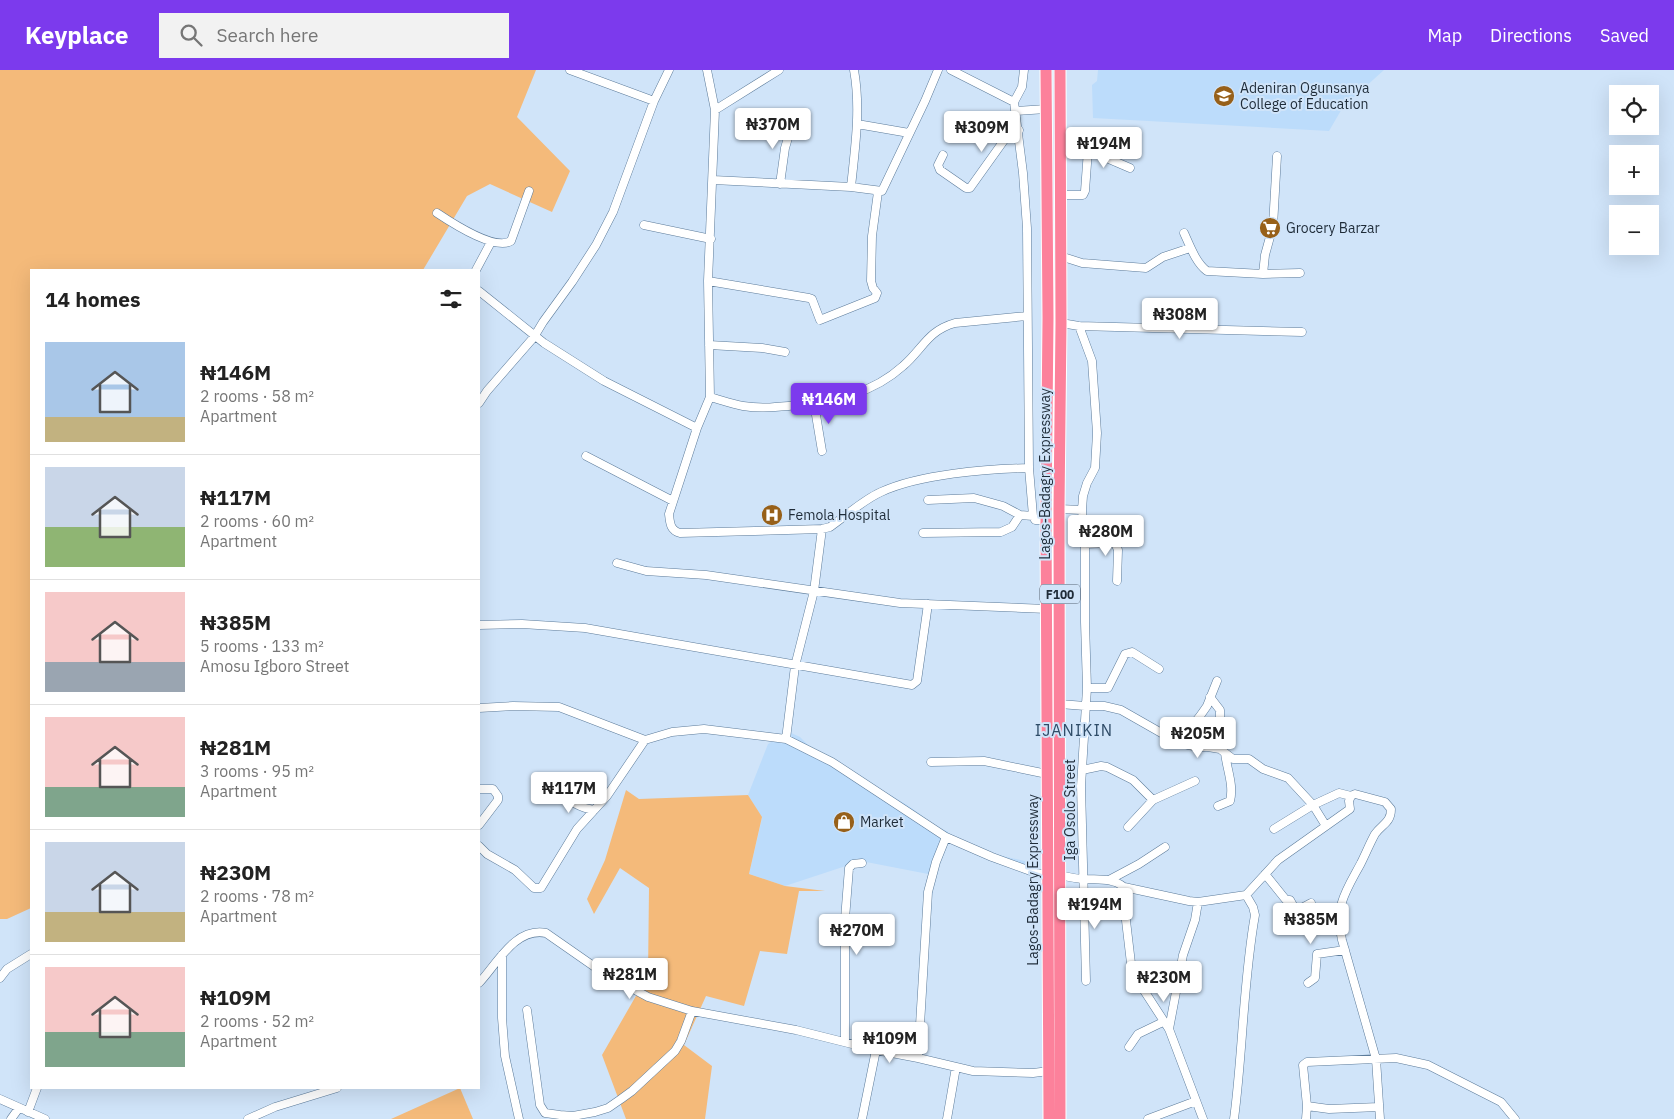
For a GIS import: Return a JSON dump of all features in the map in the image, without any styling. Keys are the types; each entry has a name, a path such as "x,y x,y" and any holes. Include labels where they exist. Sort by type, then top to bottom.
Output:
{"highway":[{"name":"Lagos-Badagry Expressway","path":"1046,70 1049,1119"},
{"name":"Lagos-Badagry Expressway","path":"1060,70 1060,1119"}],"street":[{"path":"570,70 654,100"},
{"path":"480,402 534,337 577,275 605,229 654,100 669,70"},
{"path":"707,70 715,110 708,281 710,397 697,428 669,514 670,525 674,531 680,533 822,529 830,527 882,491 923,479 991,470 1029,468"},
{"path":"715,110 779,70"},
{"path":"851,187 857,124 854,70"},
{"path":"713,180 851,187 878,192 882,191 938,70"},
{"path":"951,70 1014,102"},
{"path":"1024,70 1022,88 1014,102 1019,130 1027,228 1029,468 1033,516 1035,520 1046,520"},
{"path":"1016,111 1046,108"},
{"path":"780,184 785,148 793,121"},
{"path":"857,124 909,133"},
{"path":"943,155 938,165 940,170 966,188 970,188 1010,132 1019,130"},
{"path":"1060,147 1088,150 1130,168"},
{"path":"1060,195 1083,195 1085,191 1088,150"},
{"path":"1263,274 1265,256 1273,226 1277,156"},
{"path":"437,213 491,242 504,244 511,240 529,191"},
{"path":"708,281 812,299 820,320 875,298 877,293 871,281 872,236 878,192"},
{"path":"644,225 711,238"},
{"path":"1184,233 1190,248 1207,271 1263,274 1300,273"},
{"path":"477,269 491,242"},
{"path":"1060,256 1082,262 1146,268 1163,257 1190,248"},
{"path":"480,292 534,337 604,381 697,428"},
{"path":"710,397 744,406 778,407 848,397 883,381 904,365 933,333 944,326 955,323 1028,316"},
{"path":"1061,323 1079,326 1302,332"},
{"name":"Iga Osolo Street","path":"1079,326 1092,361 1097,433 1095,468 1085,490 1082,510 1085,544 1087,688 1082,770 1082,879 1086,981"},
{"path":"709,345 762,348 785,352"},
{"path":"814,403 822,451"},
{"path":"586,456 673,502"},
{"path":"928,500 974,498 1003,506 1020,515 1033,516"},
{"path":"1059,509 1082,510"},
{"path":"923,533 1001,532 1012,527 1020,515"},
{"path":"786,739 795,666 814,591 822,529"},
{"path":"1085,544 1113,543 1116,545 1118,550 1117,581"},
{"path":"617,563 646,571 706,575 900,603 1047,609"},
{"path":"480,625 522,624 585,628 912,685 917,681 928,604"},
{"path":"1087,688 1108,688 1125,654 1128,652 1132,652 1160,669"},
{"path":"1179,743 1200,716 1217,681"},
{"path":"1210,697 1220,710 1222,751 1232,787 1230,801 1218,806"},
{"path":"1060,704 1104,706 1121,710 1179,743 1222,751 1233,759 1249,759 1263,769 1288,778 1313,805 1326,826"},
{"path":"480,708 513,706 559,707 645,740 672,732 704,729 786,739 832,762 946,837 992,857 1048,875"},
{"path":"480,847 487,854 515,870 526,882 538,889 544,884 577,829 607,796 645,740"},
{"path":"931,762 984,762 1047,774"},
{"path":"1082,770 1101,766 1107,767 1133,780 1153,800"},
{"path":"1128,827 1153,800 1195,781"},
{"path":"480,789 492,789 498,796 498,800 480,824"},
{"path":"555,790 573,803 585,809 594,810"},
{"path":"1274,829 1313,805 1339,793 1350,796 1355,794 1385,802 1390,809 1389,820 1376,834 1346,890 1339,911 1339,926 1376,1059 1380,1119"},
{"path":"1060,875 1082,879 1109,880 1119,883 1124,887 1198,902 1246,895 1278,860 1350,809 1350,796"},
{"path":"918,1058 928,892 936,862 946,837"},
{"path":"1109,880 1139,864 1164,847"},
{"path":"845,1041 845,919 849,868 852,864 862,863"},
{"path":"1265,874 1286,900 1290,900 1296,911 1311,903"},
{"path":"1124,887 1132,972 1166,1026 1203,1119"},
{"path":"1234,1119 1242,1050 1245,987 1254,915 1253,907 1246,895"},
{"path":"1166,1026 1183,955 1195,920 1198,902"},
{"path":"480,982 502,955 521,937 535,932 546,933 602,972 648,997 692,1011 796,1030 876,1050 982,1072 1033,1073 1049,1071"},
{"path":"1308,983 1315,978 1317,954 1345,950"},
{"path":"0,978 8,969 30,955"},
{"path":"502,955 502,1018 505,1056 519,1119"},
{"path":"527,1010 538,1098 541,1108 549,1114 573,1116 608,1108 632,1091 675,1052 692,1011"},
{"path":"1130,1047 1138,1034 1166,1026"},
{"path":"862,1119 876,1050"},
{"path":"1306,1119 1302,1069 1303,1065 1307,1062 1396,1058 1428,1066 1501,1102 1515,1119"},
{"path":"947,1119 956,1067"},
{"path":"28,1112 37,1089"},
{"path":"248,1119 276,1107 334,1089"},
{"path":"0,1099 45,1119"},
{"path":"1148,1119 1196,1101"},
{"path":"1306,1106 1329,1108 1378,1106"},
{"path":"10,1119 19,1108"}],"shaded area":[{"path":"0,70 536,70 517,117 570,171 552,212 490,184 467,196 424,269 30,269 30,908 7,919 0,919"},
{"name":"Adeniran Ogunsanya College of Education","path":"1098,70 1384,70 1343,107 1329,131 1093,118 1092,85 1097,81"},
{"name":"Market","path":"789,732 800,737 811,748 833,758 907,805 932,826 947,831 953,837 989,853 1029,862 1030,873 953,839 948,842 935,871 930,911 928,874 861,861 785,886 749,874 762,818 748,795 768,744"},
{"path":"626,790 639,799 748,795 762,817 749,874 785,886 825,891 799,891 787,954 760,951 744,1006 706,996 684,1045 712,1066 705,1119 626,1119 602,1055 648,975 649,888 620,868 594,914 587,899 605,860"},
{"path":"460,1089 473,1119 391,1119"}],"place":[{"name":"Adeniran Ogunsanya College of Education","path":"1224,96"},
{"name":"Grocery Barzar","path":"1270,228"},
{"name":"Femola Hospital","path":"772,515"},
{"name":"Market","path":"844,822"}],"district":[{"name":"IJANIKIN","path":"1074,730"}]}
